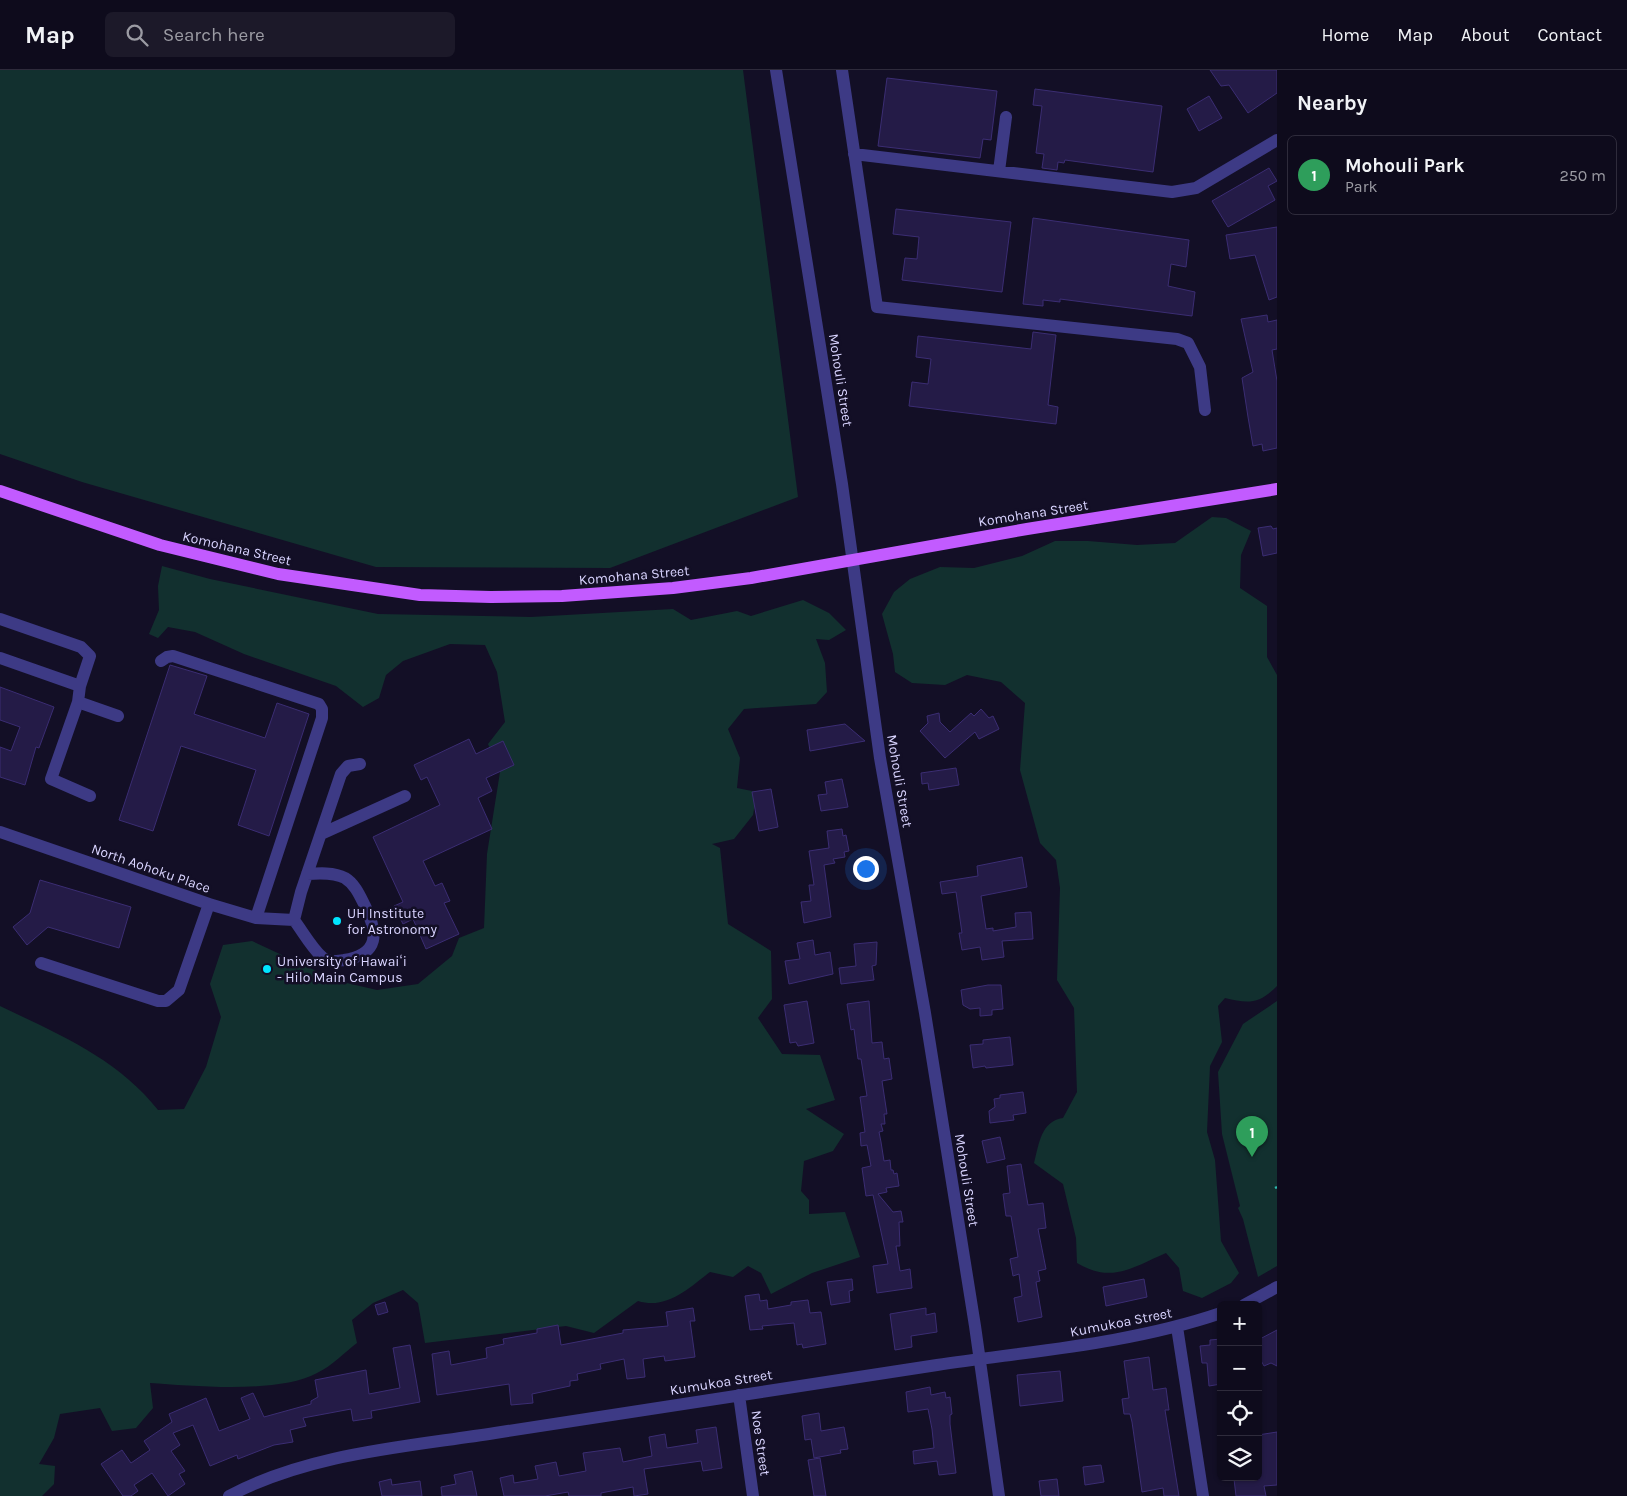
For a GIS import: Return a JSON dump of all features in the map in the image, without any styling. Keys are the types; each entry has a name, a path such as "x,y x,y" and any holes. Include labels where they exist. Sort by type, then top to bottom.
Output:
{"main road":[{"name":"Komohana Street","path":"0,491 160,545 278,574 420,595 490,597 562,596 673,588 751,578 1027,529 1277,489"}],"street":[{"name":"Mohouli Street","path":"776,70 853,560 880,758 926,1022 980,1359 999,1496"},
{"path":"842,70 877,307 1177,339 1188,343 1200,367 1204,410"},
{"path":"999,171 1006,118"},
{"path":"854,154 1172,192 1196,188 1277,140"},
{"path":"0,620 81,647 90,656 80,686 78,702 50,779 90,796"},
{"path":"161,661 173,656 319,704 322,709 322,718 256,918"},
{"path":"0,658 80,686"},
{"path":"78,702 118,716"},
{"path":"307,874 335,874 346,879 358,890 374,926 374,939 367,950 351,959 333,962 323,958 294,920 307,874 342,774 348,766 360,764"},
{"path":"321,834 405,796"},
{"name":"North Aohoku Place","path":"0,832 209,904 256,918 294,920"},
{"path":"42,964 158,1001 166,1001 179,990 209,904"},
{"path":"1251,1301 1277,1287"},
{"name":"Kumukoa Street","path":"229,1496 252,1484 324,1460 739,1394 1057,1349 1177,1327 1217,1314"},
{"path":"1177,1327 1203,1496"},
{"name":"Noe Street","path":"739,1394 753,1496"}],"green space":[{"path":"0,70 743,70 798,497 610,568 376,567 82,482 0,454"},
{"path":"1212,517 1226,518 1251,531 1241,555 1240,588 1267,606 1267,657 1277,675 1277,986 1259,999 1247,1002 1225,998 1218,1006 1222,1042 1210,1066 1207,1132 1215,1160 1221,1241 1239,1273 1231,1283 1202,1298 1183,1291 1179,1268 1166,1253 1133,1268 1112,1273 1090,1269 1077,1263 1076,1238 1063,1184 1034,1163 1045,1129 1056,1120 1063,1118 1077,1092 1074,1008 1057,980 1060,888 1056,860 1040,843 1020,770 1025,703 1001,682 967,675 945,685 912,683 895,672 893,654 882,614 894,592 910,579 940,567 974,568 1022,556 1055,541 1088,541 1137,545 1175,543"},
{"path":"162,566 210,579 378,614 531,617 673,609 691,620 737,611 751,616 803,600 829,613 846,630 829,640 816,639 825,663 827,692 816,704 744,709 728,729 740,758 737,788 757,792 753,815 734,839 712,844 720,848 728,924 771,951 772,999 758,1018 782,1054 820,1055 835,1100 806,1109 844,1134 833,1151 804,1161 801,1191 809,1200 809,1214 845,1212 860,1257 812,1273 771,1294 761,1273 748,1266 733,1277 710,1272 686,1291 668,1300 659,1303 638,1301 594,1333 566,1326 425,1343 418,1303 403,1290 373,1303 352,1320 357,1343 328,1367 300,1380 281,1384 236,1387 150,1383 153,1408 136,1428 112,1431 100,1408 60,1414 54,1438 39,1464 55,1466 54,1484 42,1496 0,1496 0,1006 65,1038 105,1062 142,1092 158,1110 184,1109 206,1067 221,1017 210,984 223,945 252,941 338,981 377,990 418,984 452,956 459,938 484,928 487,854 500,772 488,744 505,722 497,672 485,645 450,644 403,661 386,675 379,698 363,707 336,686 244,654 195,632 168,627 158,638 149,634 159,610 158,586"},
{"path":"1277,1001 1277,1266 1258,1277 1243,1219 1238,1208 1240,1206 1222,1134 1218,1072 1243,1024"}],"building":[{"path":"1210,70 1277,70 1277,93 1248,113 1229,85 1221,86"},
{"path":"887,78 997,91 991,140 983,139 980,158 878,146"},
{"path":"1035,89 1162,106 1153,172 1065,160 1064,163 1058,162 1057,170 1042,168 1044,154 1036,153 1042,106 1033,105"},
{"path":"1209,96 1222,118 1199,131 1187,109"},
{"path":"1269,168 1277,181 1268,186 1275,200 1228,227 1212,201"},
{"path":"896,209 1011,222 1002,292 902,280 905,258 917,259 919,237 893,234"},
{"path":"1033,218 1189,240 1186,267 1171,264 1168,286 1195,292 1192,316 1060,299 1060,302 1043,300 1043,306 1023,304"},
{"path":"1277,227 1277,297 1269,300 1255,255 1230,259 1226,235"},
{"path":"1267,315 1268,322 1277,320 1277,349 1272,350 1277,381 1277,448 1263,451 1262,444 1253,446 1248,417 1242,378 1253,372 1241,319"},
{"path":"1033,332 1056,335 1048,405 1058,407 1056,424 909,406 912,382 928,384 931,359 916,357 918,336 1031,349"},
{"path":"1271,526 1273,529 1277,528 1277,553 1263,556 1258,528"},
{"path":"170,665 207,676 194,714 265,738 277,703 309,714 269,836 238,825 256,770 181,746 153,831 119,820"},
{"path":"0,687 54,707 39,748 36,747 25,785 0,777 0,747 11,751 20,727 0,720"},
{"path":"981,709 989,718 993,716 999,729 979,739 975,732 945,758 920,731 928,723 927,716 939,713 940,722 950,732 971,713 974,716"},
{"path":"845,724 865,741 810,751 807,730"},
{"path":"469,739 476,754 503,741 514,765 486,778 492,791 478,798 492,829 423,861 435,886 442,883 450,901 444,903 459,934 426,949 413,919 403,924 394,906 403,902 373,837 440,805 427,777 421,780 414,765"},
{"path":"956,768 959,785 929,790 928,783 922,784 921,773"},
{"path":"842,779 848,807 821,811 818,795 827,794 825,782"},
{"path":"771,789 778,827 759,831 752,792"},
{"path":"842,829 843,836 846,835 849,851 844,852 845,857 833,859 835,863 824,865 831,917 804,923 801,902 811,901 809,885 814,885 809,851 829,848 827,831"},
{"path":"1022,857 1027,887 981,896 986,929 993,928 993,931 1016,927 1015,913 1031,912 1033,939 1002,941 1004,957 982,960 980,947 962,950 959,933 962,933 956,892 942,894 940,882 978,876 977,866"},
{"path":"40,880 131,907 119,948 48,927 27,945 13,927 30,913"},
{"path":"813,940 815,955 830,952 833,974 789,984 785,961 800,959 797,943"},
{"path":"877,942 876,965 872,966 874,980 841,984 839,968 856,966 854,944"},
{"path":"988,985 1001,985 1003,1009 992,1010 992,1015 980,1016 980,1008 970,1009 963,1005 961,990"},
{"path":"807,1001 814,1043 798,1046 796,1042 790,1043 784,1005"},
{"path":"869,1001 872,1043 882,1042 884,1059 889,1058 892,1079 882,1081 887,1114 884,1114 885,1124 881,1124 883,1131 879,1132 884,1161 890,1160 891,1170 893,1170 894,1174 897,1173 899,1186 886,1188 887,1192 878,1194 893,1212 901,1211 903,1222 899,1222 900,1246 896,1246 900,1271 910,1269 912,1288 877,1293 873,1266 888,1264 873,1195 866,1196 862,1168 871,1166 867,1145 861,1146 860,1133 865,1132 860,1097 867,1096 861,1059 858,1059 854,1029 851,1030 847,1004"},
{"path":"1010,1037 1013,1065 973,1068 970,1045 983,1044 983,1040"},
{"path":"1023,1092 1026,1113 1013,1115 1014,1120 990,1123 989,1111 995,1107 994,1099 1000,1098 1000,1095"},
{"path":"1000,1137 1005,1159 987,1163 982,1141"},
{"path":"1021,1164 1028,1205 1043,1203 1046,1228 1038,1229 1046,1269 1038,1271 1040,1281 1036,1282 1042,1317 1018,1322 1014,1298 1022,1296 1019,1274 1013,1276 1010,1259 1018,1257 1011,1216 1006,1216 1003,1194 1010,1193 1007,1166"},
{"path":"852,1279 853,1290 849,1291 850,1302 831,1305 827,1282"},
{"path":"1144,1279 1147,1297 1106,1306 1103,1287"},
{"path":"759,1294 760,1301 767,1300 768,1309 791,1305 791,1302 808,1300 810,1313 821,1312 826,1344 803,1348 802,1344 797,1345 794,1323 762,1326 763,1329 750,1330 745,1296"},
{"path":"385,1302 388,1312 378,1315 375,1305"},
{"path":"693,1308 695,1321 690,1321 695,1357 665,1361 664,1356 643,1359 645,1377 627,1379 624,1359 600,1364 601,1369 577,1374 578,1380 570,1381 570,1386 532,1394 533,1403 511,1405 509,1384 437,1395 432,1354 449,1351 451,1365 487,1358 486,1348 504,1344 503,1339 537,1333 537,1329 558,1325 561,1345 623,1333 623,1330 668,1326 666,1312"},
{"path":"926,1308 926,1315 935,1313 937,1332 911,1336 912,1347 895,1350 890,1314"},
{"path":"1277,1330 1277,1366 1271,1363 1264,1366 1262,1362 1262,1338"},
{"path":"1217,1339 1217,1385 1209,1386 1207,1363 1202,1363 1200,1346 1210,1345 1210,1340"},
{"path":"410,1345 420,1402 371,1411 372,1418 353,1421 351,1409 303,1418 306,1426 290,1430 293,1442 274,1445 238,1459 237,1455 210,1466 193,1425 173,1433 180,1445 171,1451 185,1471 179,1474 185,1484 168,1496 152,1473 134,1485 138,1491 131,1496 123,1496 101,1464 122,1450 131,1463 150,1450 144,1441 172,1422 169,1414 206,1398 219,1431 250,1419 241,1398 253,1393 264,1417 311,1404 311,1401 318,1397 315,1380 366,1370 369,1394 400,1388 393,1348"},
{"path":"1149,1357 1153,1390 1166,1388 1169,1410 1165,1410 1179,1496 1164,1496 1163,1488 1142,1492 1132,1422 1130,1414 1124,1414 1122,1399 1129,1398 1124,1361"},
{"path":"1060,1371 1063,1401 1020,1406 1017,1375"},
{"path":"930,1387 931,1395 945,1392 946,1398 950,1397 952,1414 950,1415 950,1424 956,1473 939,1475 937,1461 914,1464 913,1451 934,1448 932,1429 928,1409 908,1412 906,1392"},
{"path":"819,1413 821,1431 844,1427 848,1449 840,1450 841,1453 814,1458 811,1439 805,1440 802,1416"},
{"path":"716,1427 722,1468 703,1471 701,1461 644,1469 648,1494 634,1496 633,1487 601,1493 601,1496 569,1496 568,1492 545,1496 504,1496 500,1478 513,1475 514,1483 538,1479 535,1466 556,1462 559,1476 586,1471 583,1453 620,1448 623,1462 652,1456 649,1437 665,1434 667,1448 698,1443 696,1430"},
{"path":"1277,1432 1277,1485 1264,1486 1266,1496 1236,1496 1234,1481 1262,1481 1262,1434"},
{"path":"820,1458 826,1496 814,1496 808,1460"},
{"path":"1101,1465 1104,1482 1085,1485 1083,1467"},
{"path":"472,1471 477,1496 442,1496 441,1487 456,1484 454,1475"},
{"path":"391,1479 392,1485 420,1481 422,1496 382,1496 379,1482"},
{"path":"1057,1479 1059,1496 1041,1496 1039,1481"}],"place":[{"name":"UH Institute for Astronomy","path":"337,921"},
{"name":"University of Hawaiʻi - Hilo Main Campus","path":"267,969"},
{"name":"Mohouli Park","path":"1252,1157"}]}
